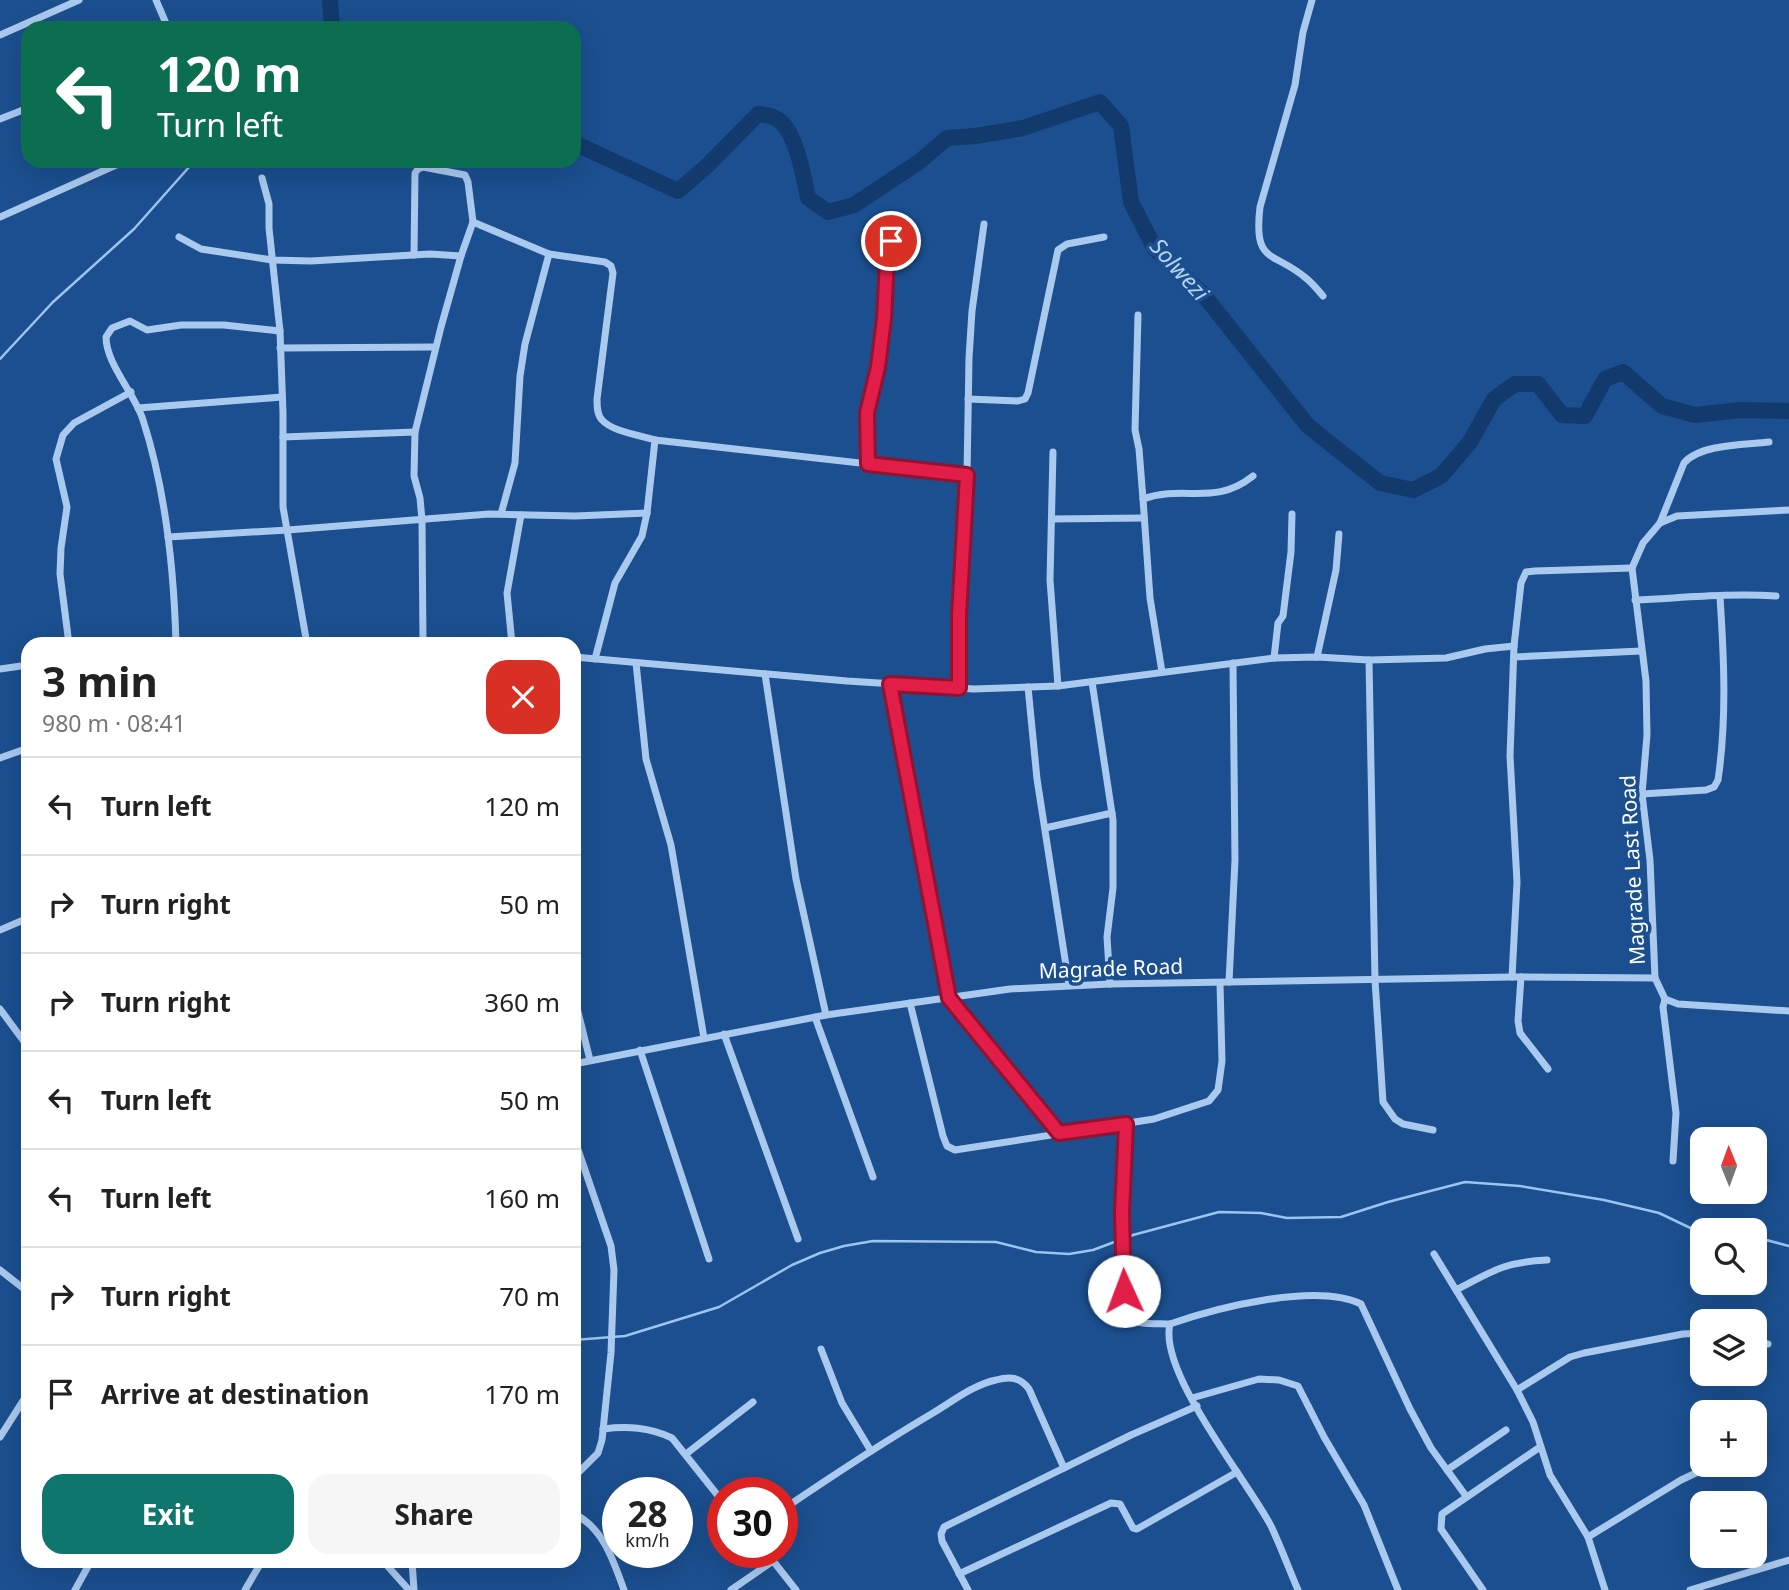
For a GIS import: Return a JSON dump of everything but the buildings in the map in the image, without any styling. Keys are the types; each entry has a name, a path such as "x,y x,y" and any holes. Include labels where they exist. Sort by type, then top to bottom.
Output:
{"street":[{"path":"32,21 79,0"},
{"path":"156,0 165,21"},
{"path":"1311,0 1295,85 1260,207 1258,227 1260,244 1271,258 1307,278 1322,296"},
{"path":"0,35 21,26"},
{"path":"0,120 21,111"},
{"path":"0,217 109,168"},
{"path":"414,255 415,173 420,168"},
{"path":"423,637 422,520 414,476 415,432 435,347 473,222 465,175 428,168"},
{"path":"262,178 269,204 279,331 283,437 282,499 306,637"},
{"path":"868,464 867,413 878,367 884,319 887,260 891,241 890,215"},
{"path":"473,222 548,254 605,262 611,266 613,273 597,399 602,421 613,427 655,440 967,475"},
{"path":"959,688 959,616 972,311 984,224"},
{"path":"179,237 201,249 272,260 461,256"},
{"path":"968,399 1018,401 1025,398 1058,250 1067,244 1104,237"},
{"path":"501,513 515,463 520,376 525,344 548,254"},
{"path":"1138,315 1135,430 1139,449 1150,598 1162,672"},
{"path":"175,637 167,537 156,467 138,408 111,358 106,343 108,332 121,323 130,321 147,330 225,325 279,331"},
{"path":"280,348 435,347"},
{"path":"68,637 60,574 67,507 56,459 63,435 74,423 131,393"},
{"path":"138,408 282,397"},
{"path":"283,437 415,432"},
{"path":"595,659 615,583 642,536 655,440"},
{"path":"1512,977 1517,882 1510,756 1514,646 1521,583 1526,572 1632,568 1643,543 1660,523 1684,463 1689,457 1706,450 1769,442"},
{"path":"1053,452 1051,580 1058,686"},
{"path":"1143,499 1169,491 1198,495 1228,491 1253,475"},
{"path":"1660,523 1677,516 1693,514 1789,510"},
{"path":"167,537 501,513 575,516 647,513"},
{"path":"1274,658 1278,623 1283,616 1291,552 1292,514"},
{"path":"511,637 507,593 521,515"},
{"path":"1052,519 1144,518"},
{"path":"1317,657 1336,570 1339,534"},
{"name":"Magrade Last Road","path":"1632,568 1646,681 1647,735 1642,794 1650,860 1655,978"},
{"path":"1635,600 1738,594 1776,596"},
{"path":"1642,794 1706,790 1714,787 1718,780 1724,719 1720,597"},
{"path":"581,658 959,688 1058,686 1274,658 1446,658 1514,646"},
{"path":"1514,657 1641,651"},
{"path":"1369,660 1375,980 1383,1102 1395,1119 1433,1130"},
{"path":"636,663 646,759 671,845 704,1038"},
{"path":"910,1003 939,1123 950,1149 1154,1119 1203,1105 1215,1097 1222,1061 1224,982 1235,860 1233,663"},
{"path":"1,666 21,665"},
{"path":"765,674 796,879 826,1015"},
{"path":"1092,682 1112,813 1115,853 1107,937 1110,984"},
{"path":"890,684 949,998 1059,1133"},
{"path":"1028,687 1037,779 1069,985"},
{"path":"0,758 21,750"},
{"path":"1045,828 1112,813"},
{"path":"0,930 21,921"},
{"name":"Magrade Road","path":"581,1062 826,1015 1069,985 1512,977 1655,978"},
{"path":"1521,977 1518,1021 1520,1033 1548,1069"},
{"path":"1655,978 1665,999 1663,1007 1676,1113 1673,1161"},
{"path":"1665,999 1678,1004 1789,1011"},
{"path":"0,1009 21,1037"},
{"path":"815,1017 873,1177"},
{"path":"581,1024 590,1060"},
{"path":"724,1034 798,1239"},
{"path":"640,1050 709,1259"},
{"path":"1126,1124 1122,1213 1125,1317 1131,1321 1170,1324 1223,1308 1294,1297 1313,1296 1361,1304 1431,1448 1465,1496"},
{"path":"581,1158 611,1246 614,1270 611,1353 603,1429 598,1453 581,1470"},
{"path":"1434,1254 1517,1390 1533,1422 1556,1487 1588,1537 1605,1590"},
{"path":"1457,1290 1501,1266 1547,1260"},
{"path":"0,1270 21,1286"},
{"path":"1170,1324 1170,1346 1192,1398 1270,1526 1298,1590"},
{"path":"1517,1390 1570,1357 1690,1334"},
{"path":"821,1349 842,1403 871,1451"},
{"path":"798,1499 871,1451 980,1385 997,1379 1023,1380 1065,1468"},
{"path":"1192,1398 1259,1379 1279,1380 1298,1386 1364,1505 1398,1590"},
{"path":"686,1454 753,1402"},
{"path":"0,1437 21,1404"},
{"path":"968,1590 942,1541 944,1527 1197,1406"},
{"path":"603,1429 633,1427 672,1438 707,1484"},
{"path":"1447,1470 1506,1430"},
{"path":"1483,1590 1441,1529 1442,1514 1540,1447"},
{"path":"959,1574 1111,1503 1120,1504 1133,1528 1137,1529 1237,1472"},
{"path":"1588,1537 1690,1476"},
{"path":"581,1518 593,1526 603,1541 624,1590"},
{"path":"1691,1590 1726,1577 1789,1560"},
{"path":"75,1590 87,1568"},
{"path":"245,1590 258,1568"},
{"path":"390,1568 412,1590"},
{"path":"412,1568 412,1590"},
{"path":"731,1590 763,1568"},
{"path":"779,1568 796,1590"}],"waterway":[{"name":"Solwezi","path":"330,0 332,21"},
{"name":"Solwezi","path":"581,146 678,191 758,114 768,115 780,121 792,139 808,198 828,212 854,205 919,162 947,138 1023,128 1100,102 1121,126 1131,202 1155,249 1202,293 1308,426 1380,483 1413,490 1441,476 1470,442 1494,399 1515,384 1538,384 1562,415 1585,416 1605,379 1623,372 1662,406 1695,415 1741,410 1789,411"},
{"path":"0,359 53,302 134,229 188,168"},
{"path":"581,1339 625,1336 719,1307 792,1265 820,1253 873,1241 996,1242 1036,1252 1069,1254 1093,1250 1133,1235 1219,1212 1261,1213 1287,1218 1341,1217 1465,1182 1520,1186 1604,1200 1659,1213 1690,1228"},
{"path":"1767,1240 1789,1246"}],"route":[{"path":"891,241 878,367 867,413 868,464 967,475 959,616 959,688 890,684 949,998 1059,1133 1126,1124 1122,1213 1124,1291"}]}
